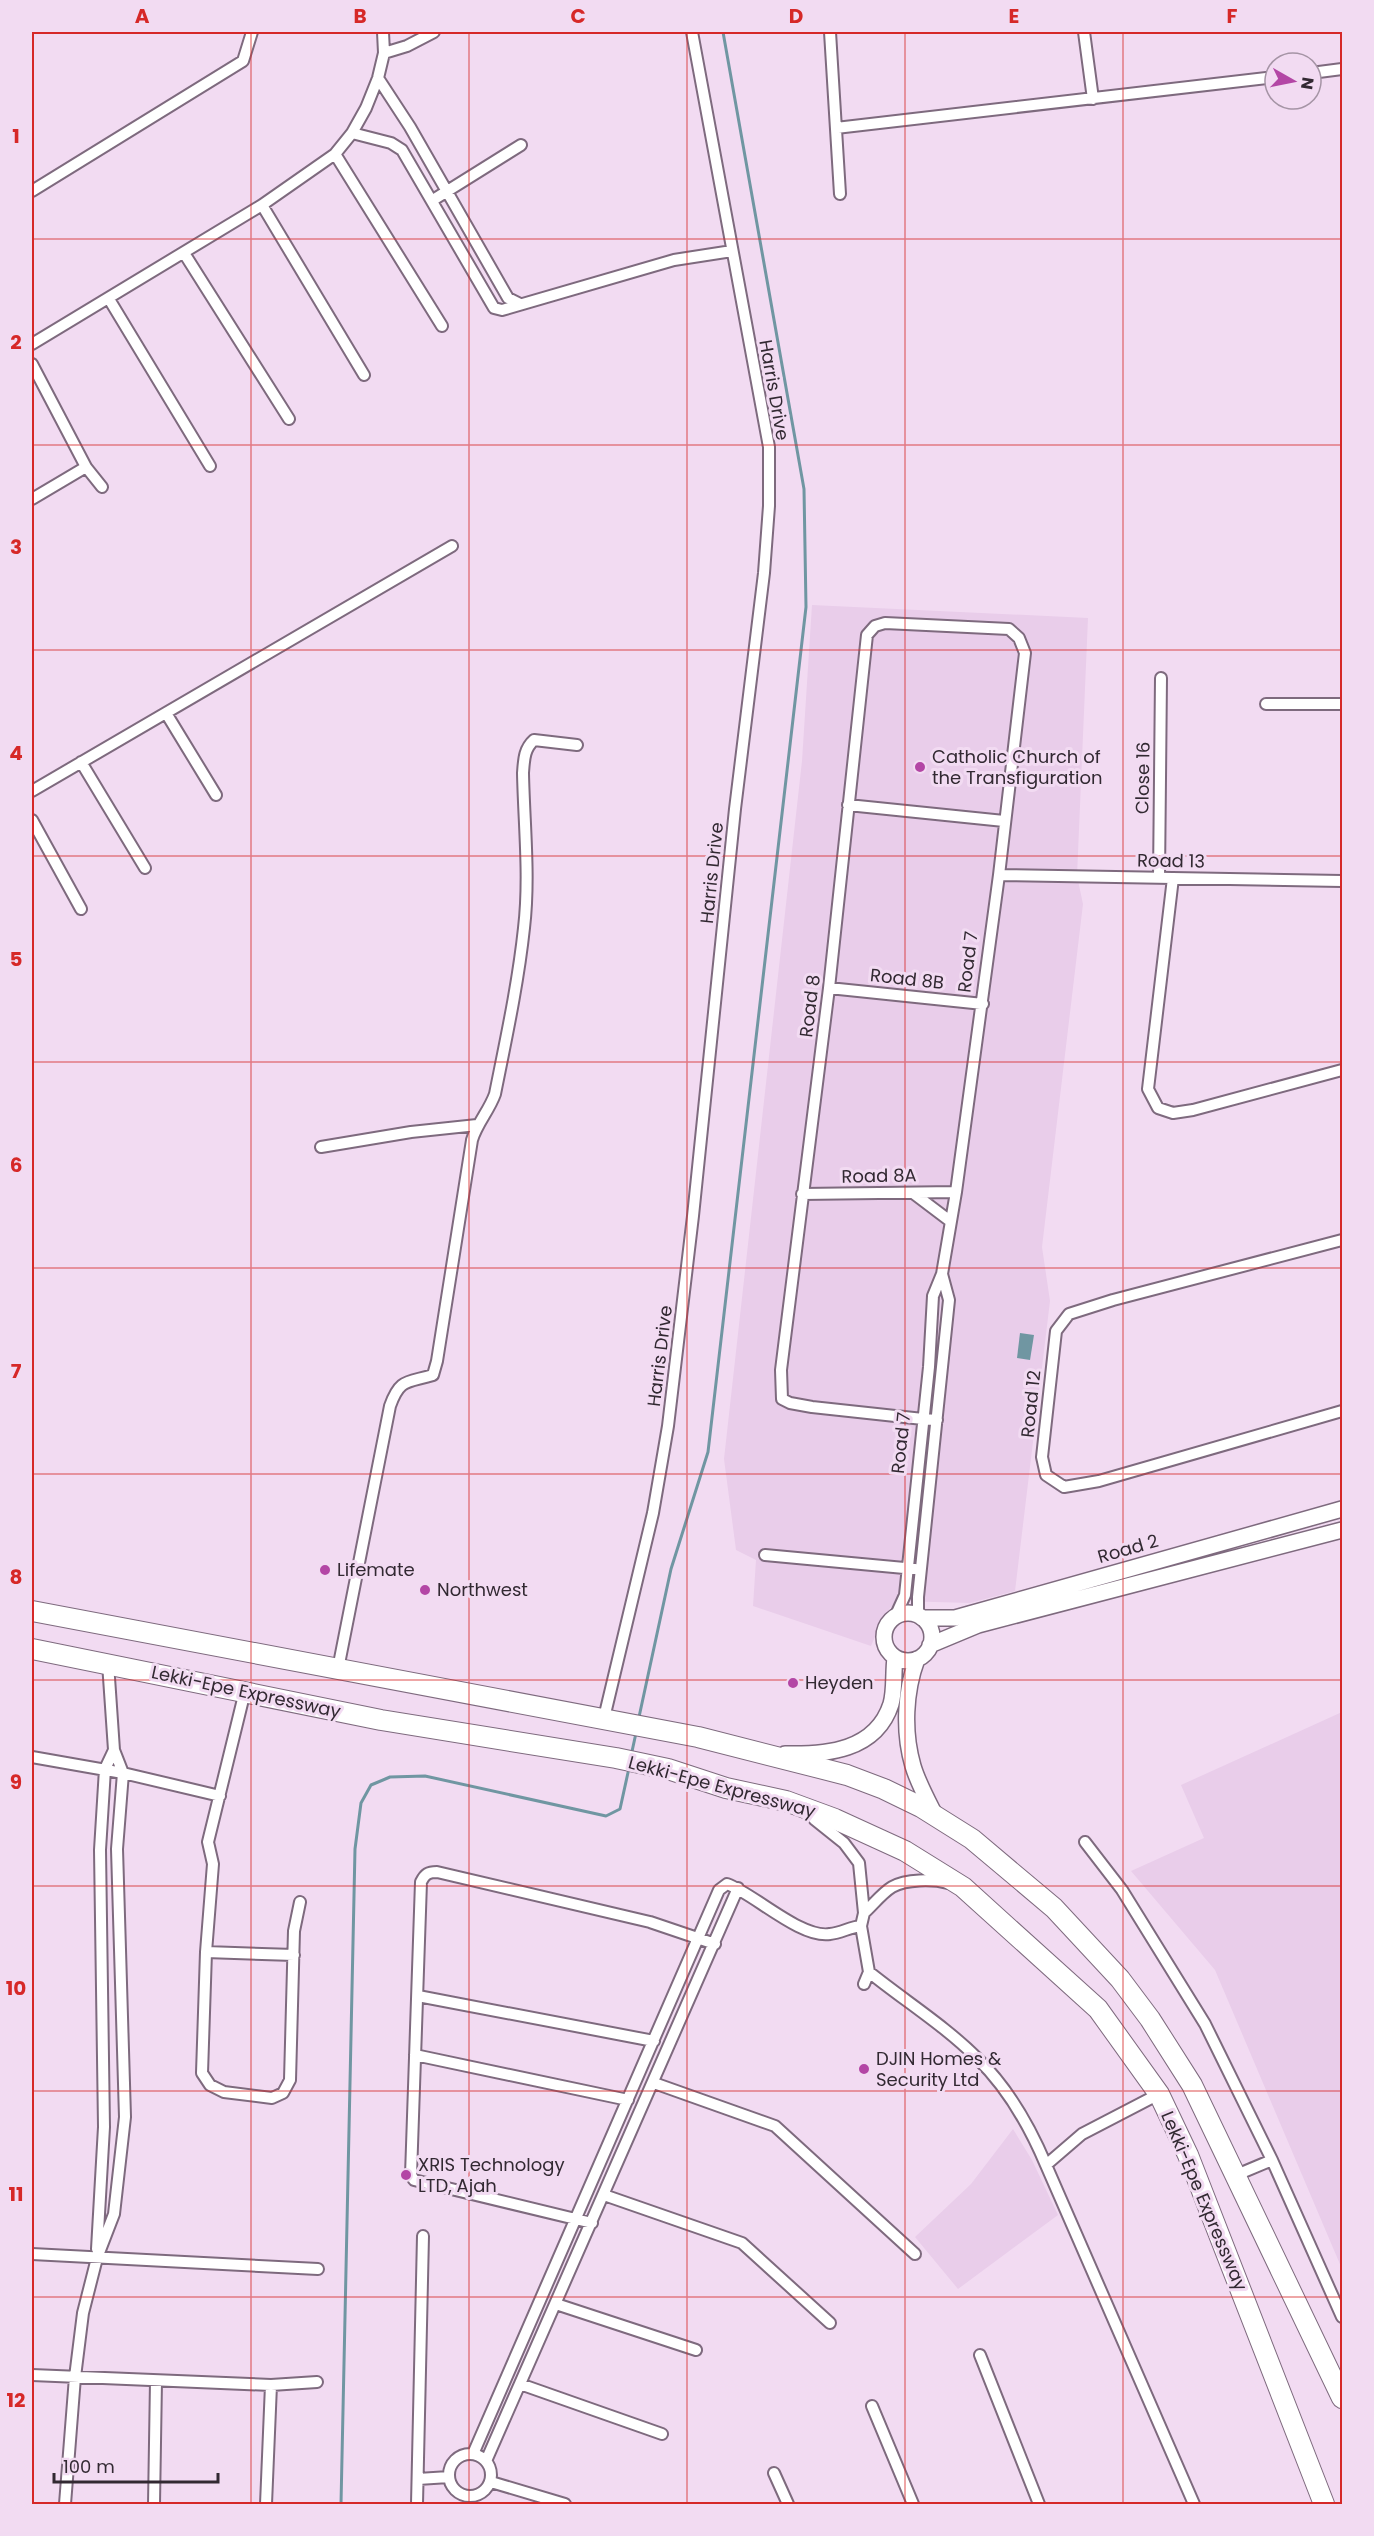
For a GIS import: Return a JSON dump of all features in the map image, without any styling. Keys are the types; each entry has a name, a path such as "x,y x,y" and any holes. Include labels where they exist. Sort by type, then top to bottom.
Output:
{"highway":[{"name":"Lekki-Epe Expressway","path":"32,1611 658,1728 768,1753 848,1775 921,1807 972,1839 1054,1908 1120,1978 1161,2035 1192,2085 1342,2398"},
{"name":"Lekki-Epe Expressway","path":"32,1649 381,1720 648,1765 726,1788 786,1801 835,1819 905,1851 963,1887 1098,2009 1159,2094 1188,2155 1326,2504"}],"street":[{"path":"32,191 243,61 252,32"},
{"path":"32,344 110,299 262,205 334,154 352,133 366,108 378,78 384,53 383,32"},
{"path":"384,53 407,46 434,32"},
{"name":"Harris Drive","path":"613,1719 668,1426 693,1216 735,808 764,573 769,506 769,447 694,32"},
{"path":"830,32 840,194"},
{"path":"1084,32 1093,99"},
{"path":"1323,71 1342,69"},
{"path":"378,78 410,127 508,298 520,304"},
{"path":"836,128 1263,78"},
{"path":"352,133 391,142 402,150 494,308 502,310 674,260 732,251"},
{"path":"433,200 521,145"},
{"path":"334,154 442,326"},
{"path":"262,205 364,375"},
{"path":"184,253 289,419"},
{"path":"473,271 487,262"},
{"path":"110,299 210,466"},
{"path":"32,364 86,467 102,487"},
{"path":"32,499 86,467"},
{"path":"32,791 452,546"},
{"name":"Road 8","path":"937,1420 790,1403 782,1399 781,1370 829,988 867,635 875,626 885,623 1009,629 1019,638 1025,653"},
{"name":"Road 7","path":"895,1617 905,1594 929,1367 933,1296 942,1274 956,1192 999,875 1025,653"},
{"name":"Close 16","path":"1159,878 1161,678"},
{"path":"1266,704 1342,704"},
{"path":"166,713 216,795"},
{"path":"338,1670 390,1406 402,1383 433,1375 472,1140 477,1125 491,1105 495,1094 517,983 524,927 526,900 523,772 525,754 528,746 534,740 577,745"},
{"path":"81,762 145,868"},
{"path":"848,805 1004,820"},
{"path":"32,820 81,909"},
{"name":"Road 13","path":"999,875 1342,881"},
{"path":"1173,878 1148,1089 1158,1108 1173,1113 1193,1110 1342,1070"},
{"name":"Road 8B","path":"829,988 982,1004"},
{"path":"321,1147 411,1131 477,1125"},
{"name":"Road 8A","path":"802,1194 956,1192"},
{"path":"914,1193 950,1221"},
{"name":"Road 12","path":"1342,1240 1123,1297 1069,1314 1056,1331 1043,1447 1046,1475 1064,1487 1099,1481 1342,1411"},
{"name":"Road 7","path":"920,1617 921,1569 949,1300 942,1274"},
{"path":"929,1367 942,1368"},
{"name":"Road 2","path":"920,1617 955,1618 1342,1509"},
{"name":"Road 2","path":"930,1646 978,1625 1342,1530"},
{"path":"765,1556 921,1569"},
{"path":"908,1613 920,1617 930,1631 930,1646 923,1656 917,1659 896,1658 889,1652 884,1637 889,1622 895,1617 908,1613"},
{"path":"768,1753 818,1755 837,1752 856,1745 882,1722 891,1704 896,1658"},
{"path":"917,1659 912,1673 907,1721 913,1766 936,1817"},
{"path":"65,2505 75,2377 83,2313 97,2258 114,2214 125,2117 117,1850 123,1773 114,1750 108,1664"},
{"path":"246,1691 208,1842 213,1864 206,1952 202,2073 210,2085 224,2092 272,2098 283,2093 290,2080 294,1931 300,1902"},
{"path":"97,2258 104,2127 100,1850 105,1769 114,1750"},
{"path":"32,1757 105,1769 220,1797"},
{"path":"786,1801 822,1823 844,1843 859,1863 864,1913 861,1926 869,1972 864,1984"},
{"path":"1085,1842 1122,1890 1205,2024 1272,2160 1342,2317"},
{"path":"592,2223 414,2181 411,2175 424,1875 430,1872 583,1904 650,1922 715,1944"},
{"path":"864,1913 892,1887 912,1882 938,1880 963,1887"},
{"path":"473,2454 723,1885 738,1888 748,1897 784,1919 817,1933 830,1935 847,1928 861,1926"},
{"path":"486,2461 738,1888"},
{"path":"206,1952 294,1955"},
{"path":"869,1972 978,2059 995,2079 1028,2127 1194,2505"},
{"path":"103,1995 122,1996"},
{"path":"418,1996 654,2041"},
{"path":"415,2055 628,2100"},
{"path":"654,2083 775,2126 915,2254"},
{"path":"1046,2165 1082,2134 1159,2094"},
{"path":"1234,2175 1272,2160"},
{"path":"604,2195 742,2243 830,2323"},
{"path":"417,2505 423,2236"},
{"path":"32,2254 318,2270"},
{"path":"556,2304 696,2350"},
{"path":"980,2355 1039,2505"},
{"path":"32,2375 271,2385 317,2382"},
{"path":"154,2505 156,2381"},
{"path":"520,2384 662,2434"},
{"path":"266,2505 271,2385"},
{"path":"872,2406 913,2505"},
{"path":"473,2454 486,2461 492,2475 482,2493 468,2496 455,2490 450,2477 450,2469 459,2458 473,2454"},
{"path":"774,2474 788,2505"},
{"path":"418,2479 450,2477"},
{"path":"490,2482 565,2505"}],"shaded area":[{"path":"812,605 1088,618 1077,876 1083,904 1042,1247 1050,1301 1015,1591 970,1603 900,1601 890,1608 882,1620 871,1646 753,1606 756,1560 736,1550 724,1459 802,761"},
{"path":"1342,1712 1342,2269 1215,1970 1131,1871 1204,1838 1181,1785"},
{"path":"1013,2129 1032,2160 1058,2215 958,2289 915,2237 971,2184"}],"water":[{"path":"1020,1333 1034,1335 1030,1360 1017,1358"}],"waterway":[{"path":"639,1717 671,1569 708,1452 806,607 804,489 723,32"},
{"path":"631,1756 636,1733"},
{"path":"341,2504 355,1849 361,1803 371,1785 390,1777 425,1776 606,1816 620,1809 629,1768"}],"place":[{"name":"Catholic Church of the Transfiguration","path":"920,767"},
{"name":"Lifemate","path":"325,1570"},
{"name":"Northwest","path":"425,1590"},
{"name":"Heyden","path":"793,1683"},
{"name":"DJIN Homes & Security Ltd","path":"864,2069"},
{"name":"XRIS Technology LTD, Ajah","path":"406,2175"}]}
